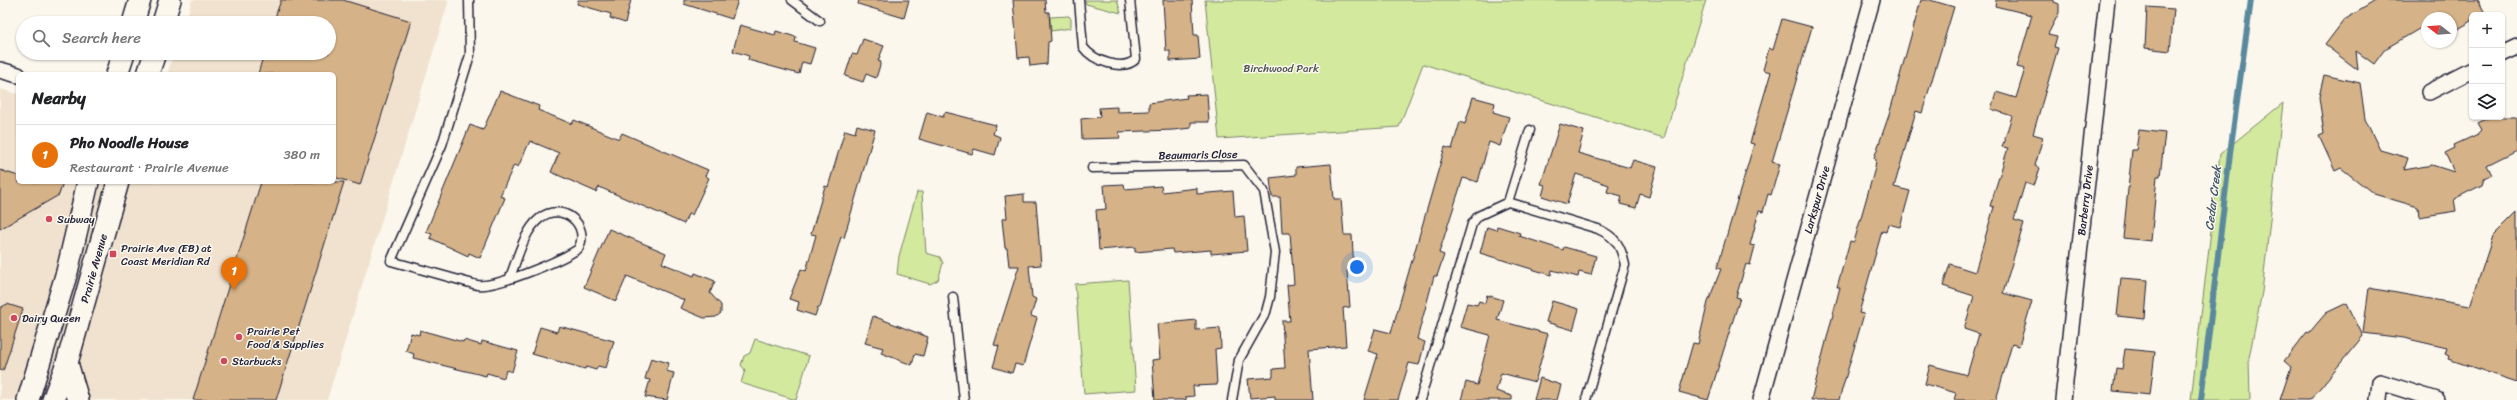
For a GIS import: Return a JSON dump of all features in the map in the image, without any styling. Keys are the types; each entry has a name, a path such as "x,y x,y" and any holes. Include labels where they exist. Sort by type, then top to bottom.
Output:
{"main road":[{"path":"135,16 140,0"},
{"path":"165,16 170,0"},
{"path":"118,72 122,60"},
{"path":"149,72 153,60"},
{"path":"28,400 67,272 88,184"},
{"name":"Prairie Avenue","path":"53,400 67,363 117,184"},
{"path":"67,363 78,400"}],"street":[{"name":"Larkspur Drive","path":"1761,400 1872,0"},
{"name":"Barberry Drive","path":"2063,400 2107,0"},
{"path":"2505,53 2517,47"},
{"path":"0,70 16,74"},
{"path":"2429,92 2469,72"},
{"path":"2378,400 2380,382 2438,400"}],"lane":[{"path":"469,0 470,55 442,145 391,261 477,285 491,286 510,277 524,274 578,249 581,244 581,231 576,222 562,212 557,211 539,219 531,228 510,277"},
{"path":"792,0 820,21"},
{"path":"1079,0 1083,47 1092,56 1100,60 1120,64 1129,64 1136,59 1130,0"},
{"path":"1508,202 1530,130"},
{"name":"Beaumaris Close","path":"1092,168 1244,165 1264,191 1275,252 1270,297 1266,312 1239,360 1232,400"},
{"path":"1420,400 1472,224 1478,216 1508,202 1598,229 1609,234 1619,243 1625,264 1586,400"},
{"path":"953,297 964,400"}],"shaded area":[{"path":"192,0 449,0 327,400 0,400 0,89 16,93 16,184 336,184 336,72 168,72 172,60 336,60 336,16 187,16"}],"green space":[{"path":"1085,0 1117,0 1121,13 1086,4"},
{"name":"Birchwood Park","path":"1205,0 1706,0 1664,138 1423,64 1399,127 1219,139"},
{"path":"1069,16 1071,19 1071,28 1051,31 1050,17"},
{"path":"2283,103 2262,292 2249,358 2250,400 2191,400 2220,154"},
{"path":"917,192 922,192 926,253 940,257 943,263 938,280 930,284 897,274 899,256"},
{"path":"1128,280 1136,390 1084,394 1075,284"},
{"path":"755,339 809,356 796,400 741,383 745,370 741,365 744,356 750,353"}],"building":[{"path":"281,0 343,0 411,21 360,185 336,178 336,72 259,72 262,60 336,60 336,16 275,16"},
{"path":"578,0 631,0 625,23 610,18 611,14 577,4"},
{"path":"684,0 738,0 732,19 684,4"},
{"path":"859,0 909,0 904,18 858,4"},
{"path":"1013,0 1045,0 1046,12 1049,12 1051,41 1048,42 1047,64 1030,66 1029,57 1018,58"},
{"path":"1163,0 1192,0 1194,35 1198,35 1200,59 1170,61 1170,51 1166,51"},
{"path":"1921,0 1930,0 1954,7 1922,113 1916,111 1894,187 1910,191 1900,227 1888,224 1886,232 1882,231 1859,313 1864,314 1839,400 1811,400 1840,287 1837,287 1850,241 1854,242 1875,168 1876,159 1874,158 1889,115"},
{"path":"1996,0 2054,0 2054,2 2059,4 2059,13 2048,34 2057,36 2054,47 2058,48 2033,134 2043,137 2035,166 2040,168 2034,186 2025,183 2014,220 2024,223 2003,293 2032,301 2019,346 2012,344 1996,400 1954,400 1956,393 1925,384 1930,365 1967,375 1979,334 1964,329 1974,296 1943,286 1950,264 1975,272 1994,207 1990,206 2008,148 2002,147 2012,116 1991,109 1996,92 2016,98 2025,69 2017,67 2032,15 1995,6"},
{"path":"2377,0 2478,0 2484,12 2469,12 2469,23 2457,30 2457,12 2421,12 2421,28 2385,49 2374,64 2356,51 2358,70 2325,45 2344,20"},
{"path":"2147,7 2174,9 2170,51 2145,48"},
{"path":"1782,19 1812,27 1772,162 1780,164 1771,195 1768,194 1763,212 1759,211 1750,245 1755,246 1750,265 1746,264 1736,297 1740,298 1708,400 1679,392 1693,343 1698,344 1708,302 1721,269 1717,268 1754,144 1750,143 1771,72 1763,70 1769,48 1773,50"},
{"path":"740,25 775,35 776,31 796,37 795,42 815,48 810,64 802,62 799,74 748,60 749,56 733,51"},
{"path":"863,39 884,46 878,61 881,62 876,78 866,74 863,82 845,76 852,54 857,55"},
{"path":"2324,75 2360,83 2365,119 2380,150 2408,158 2404,170 2432,165 2454,172 2445,153 2455,148 2454,145 2478,134 2482,130 2478,123 2484,120 2505,120 2505,117 2517,117 2517,150 2487,165 2492,175 2484,179 2482,185 2454,199 2456,211 2419,217 2418,207 2374,194 2341,168 2335,171 2319,136 2324,134 2319,97"},
{"path":"500,91 539,106 538,110 572,124 574,120 619,139 622,133 708,170 705,176 709,178 692,215 688,214 684,224 599,187 596,192 551,172 559,153 530,141 518,167 514,165 500,196 505,198 480,258 469,253 468,256 430,238 432,234 426,232 470,125 483,130"},
{"path":"1207,94 1209,122 1191,122 1191,128 1173,130 1119,132 1120,138 1082,139 1081,119 1100,117 1099,108 1117,107 1117,112 1149,111 1149,103 1187,98 1186,95"},
{"path":"1473,97 1495,103 1493,112 1509,117 1500,146 1489,142 1478,182 1463,178 1439,253 1444,255 1437,276 1434,276 1417,339 1425,342 1419,365 1409,363 1398,400 1364,400 1378,354 1368,351 1375,329 1391,333 1445,147 1452,149 1460,122 1465,124"},
{"path":"927,112 943,117 945,112 996,125 993,134 1000,137 995,155 974,149 972,154 919,139"},
{"path":"1560,124 1584,131 1578,153 1630,168 1633,160 1657,167 1649,197 1640,194 1636,208 1620,204 1622,196 1607,192 1609,185 1576,174 1567,204 1542,196 1545,185 1541,184"},
{"path":"857,125 875,130 844,238 841,237 820,307 818,307 815,316 797,310 799,302 789,299 801,269 806,271 816,235 811,234 825,186 828,187 845,130 855,133"},
{"path":"2139,130 2165,133 2160,176 2157,176 2151,241 2123,238 2132,150 2136,150"},
{"path":"1331,164 1334,199 1341,199 1344,235 1352,235 1354,270 1347,271 1350,307 1343,308 1346,346 1309,349 1313,400 1275,400 1275,396 1250,398 1248,379 1273,377 1273,369 1285,368 1282,321 1290,321 1287,285 1294,284 1290,233 1282,233 1280,197 1272,197 1270,178 1296,175 1296,167"},
{"path":"0,170 16,175 16,184 62,184 59,195 0,229"},
{"path":"336,182 344,182 276,400 193,400 260,184 336,184"},
{"path":"1124,184 1125,189 1161,186 1162,192 1197,188 1197,194 1233,191 1235,217 1244,216 1247,251 1211,254 1211,250 1173,253 1172,249 1135,252 1135,247 1099,250 1096,210 1106,209 1104,185"},
{"path":"1024,194 1024,202 1036,202 1041,265 1029,266 1032,297 1036,299 1031,316 1037,318 1023,366 1015,364 1012,373 993,367 999,346 994,345 1019,266 1009,266 1007,248 1005,248 1002,219 1007,218 1005,196"},
{"path":"2517,212 2517,382 2448,359 2449,356 2445,354 2447,348 2404,338 2363,333 2369,288 2470,306 2493,236"},
{"path":"1497,226 1520,233 1519,236 1563,250 1564,247 1596,256 1591,275 1579,272 1578,277 1552,270 1551,275 1480,253 1487,227 1496,230"},
{"path":"609,229 666,253 662,263 694,276 695,273 715,281 710,293 721,305 721,313 716,317 704,318 680,308 684,300 627,276 616,301 584,287"},
{"path":"2121,278 2148,280 2145,319 2117,316"},
{"path":"1487,295 1503,300 1497,320 1548,334 1535,382 1501,373 1496,391 1512,396 1512,400 1461,400 1466,382 1477,385 1490,335 1460,327 1467,303 1477,305 1479,301 1485,303"},
{"path":"1552,301 1579,309 1573,330 1546,322"},
{"path":"2347,303 2363,336 2310,400 2280,400 2291,367 2284,361 2307,332 2309,333 2326,313"},
{"path":"7,304 23,309 3,371 0,370 0,308"},
{"path":"873,316 928,337 923,356 915,354 912,365 881,353 883,348 865,343"},
{"path":"1196,320 1196,330 1220,328 1221,348 1215,349 1217,385 1193,386 1194,396 1186,397 1186,400 1155,400 1152,360 1160,359 1157,324"},
{"path":"559,326 614,341 606,368 598,366 596,370 586,367 585,369 532,354 540,327 557,332"},
{"path":"420,330 463,342 464,340 481,345 482,341 518,351 512,372 506,370 504,378 487,373 486,376 413,358 414,354 406,351 411,333 419,335"},
{"path":"2125,349 2155,352 2150,395 2113,391 2116,368 2122,369"},
{"path":"651,358 669,363 666,371 674,373 667,400 645,397 650,380 645,379"},
{"path":"1540,378 1561,385 1557,400 1534,400"}],"waterway":[{"name":"Cedar Creek","path":"2201,400 2230,153 2251,0"}],"place":[{"name":"Subway","path":"49,219"},
{"name":"Prairie Ave (EB) at Coast Meridian Rd","path":"113,254"},
{"name":"Pho Noodle House","path":"234,290"},
{"name":"Dairy Queen","path":"14,318"},
{"name":"Prairie Pet Food & Supplies","path":"239,337"},
{"name":"Starbucks","path":"224,361"}]}
